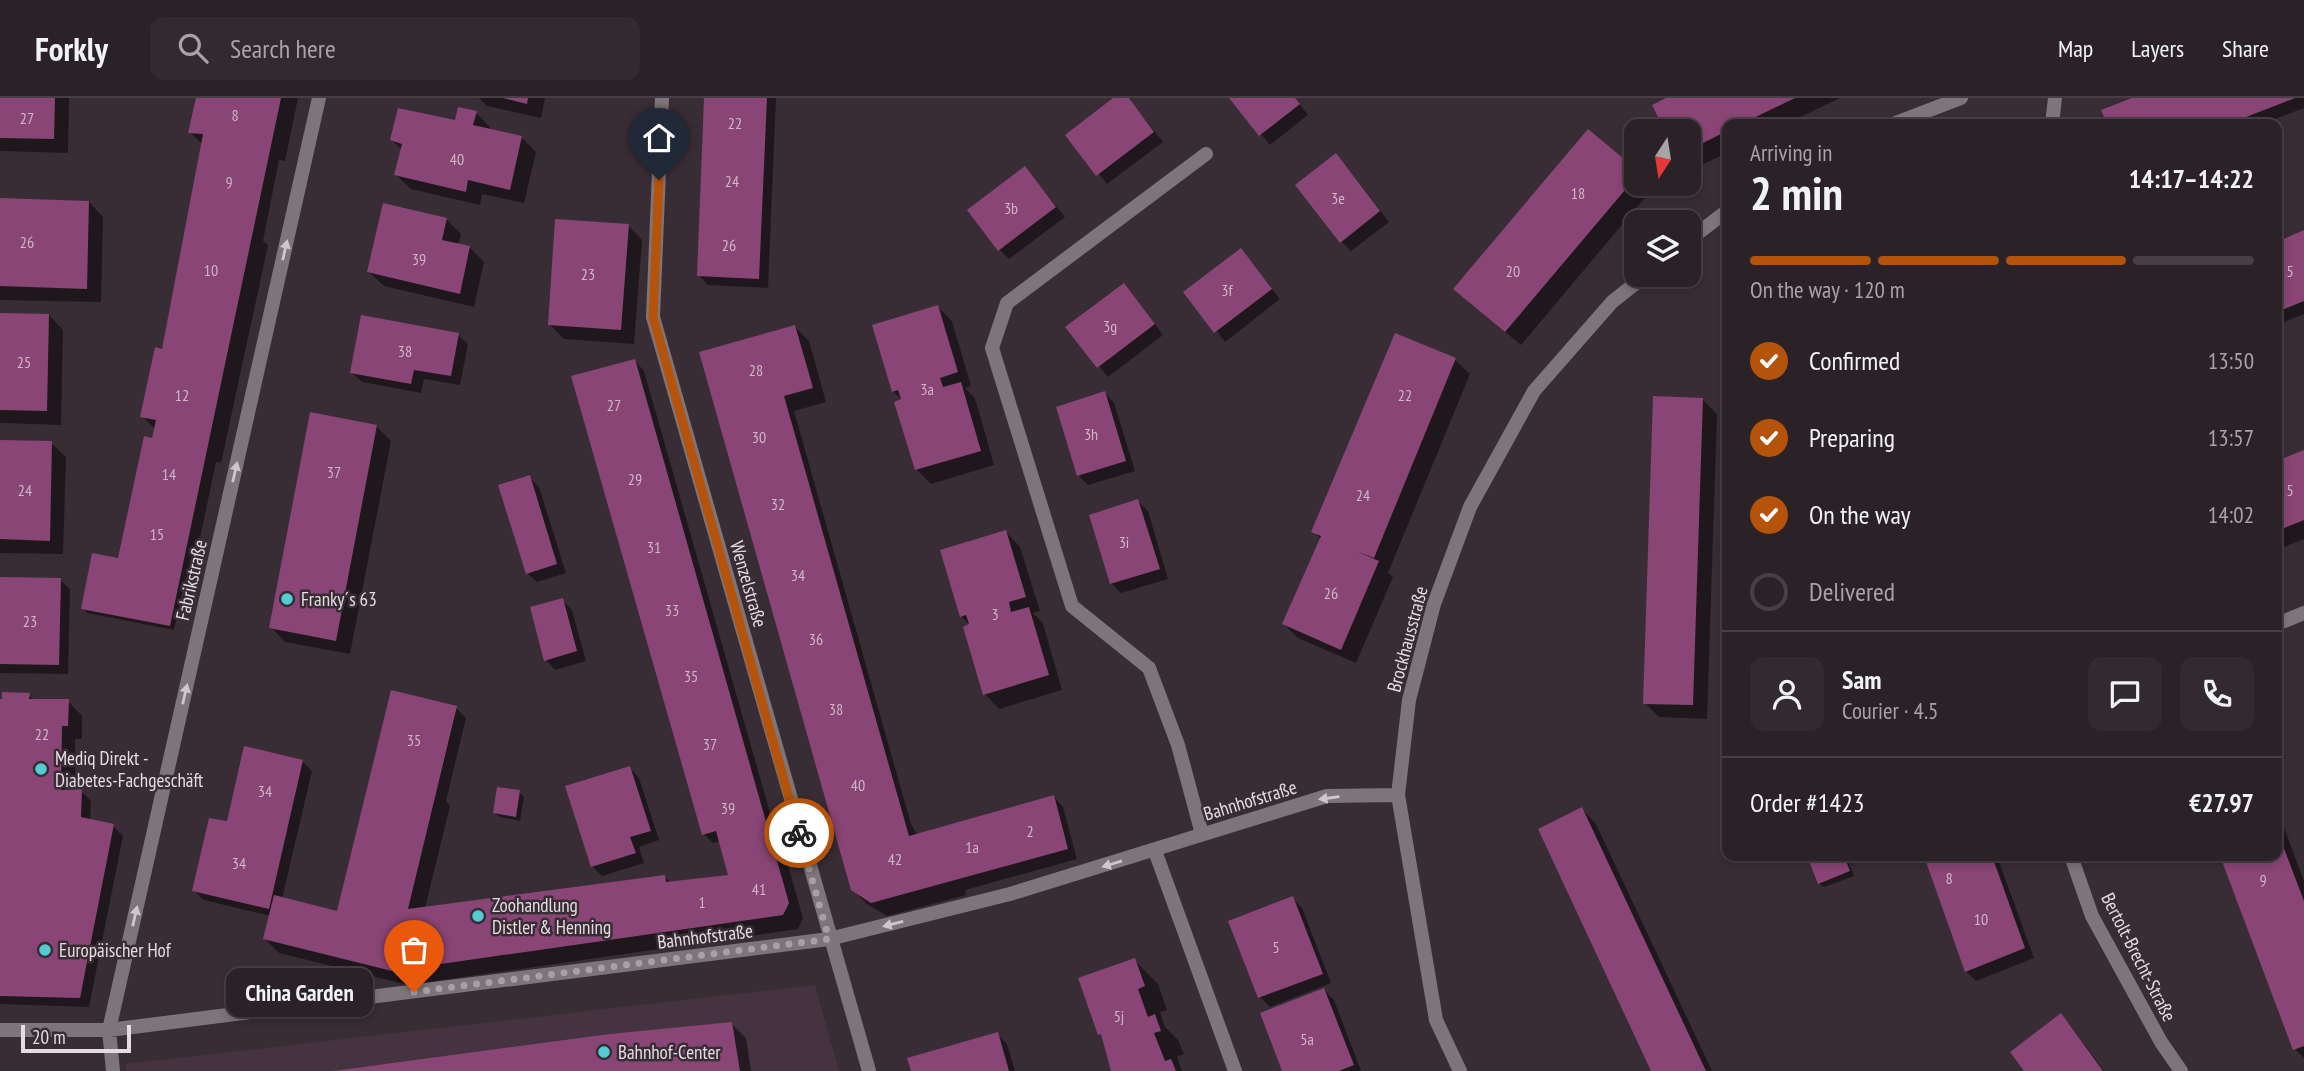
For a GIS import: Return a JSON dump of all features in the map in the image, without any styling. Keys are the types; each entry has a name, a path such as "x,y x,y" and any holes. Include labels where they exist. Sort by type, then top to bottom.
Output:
{"street":[{"name":"Fabrikstraße","path":"113,1071 109,1030 319,98"},
{"name":"Wenzelstraße","path":"662,98 653,317 829,939 869,1071"},
{"path":"1906,119 1961,98"},
{"path":"2053,119 2055,98"},
{"path":"1202,835 1178,745 1149,668 1072,606 992,348 1007,303 1206,154"},
{"path":"1701,231 1722,215"},
{"name":"Brockhausstraße","path":"1460,1071 1436,1020 1398,795 1409,700 1434,604 1470,507 1534,391 1612,302 1631,287"},
{"path":"2282,622 2304,613"},
{"name":"Bahnhofstraße","path":"0,1030 109,1030 829,939 1010,894 1327,796 1398,795"},
{"path":"1155,851 1235,1071"},
{"name":"Bertolt-Brecht-Straße","path":"2073,861 2092,916 2161,1042 2181,1071"}],"shaded area":[{"path":"815,985 839,1071 126,1071 126,1064"}],"building":[{"path":"0,98 55,98 54,139 0,138"},
{"path":"196,98 281,98 170,626 81,609 92,553 118,558 144,436 152,438 156,420 140,417 155,347 162,349 203,134 188,133"},
{"path":"503,98 528,98 527,104"},
{"path":"704,98 767,98 759,279 697,276"},
{"path":"1113,98 1129,98 1154,132 1096,176 1065,135"},
{"path":"1229,98 1295,98 1300,104 1259,136"},
{"path":"1666,98 1795,98 1751,119 1722,119 1722,134 1701,144 1701,119 1659,119 1652,105"},
{"path":"2132,98 2295,98 2241,119 2105,119 2101,110"},
{"path":"458,107 477,111 473,125 522,136 510,190 468,180 466,192 394,175 402,144 390,140 398,108 455,120"},
{"path":"1588,129 1624,159 1624,191 1505,332 1453,289"},
{"path":"1336,153 1380,211 1340,243 1295,185"},
{"path":"1025,166 1056,207 998,251 967,210"},
{"path":"0,198 89,201 87,289 0,286"},
{"path":"383,203 447,218 442,240 470,246 460,294 367,272"},
{"path":"555,219 629,224 621,330 548,325"},
{"path":"2304,230 2304,301 2282,310 2282,240"},
{"path":"1241,248 1272,289 1214,333 1183,292"},
{"path":"1124,283 1155,324 1097,368 1065,327"},
{"path":"938,305 958,372 940,378 943,387 961,382 981,451 915,470 894,402 901,399 898,390 892,392 872,325"},
{"path":"0,313 49,314 47,411 0,410"},
{"path":"361,315 459,333 451,376 414,370 411,384 350,373"},
{"path":"795,325 813,388 784,396 909,836 1054,795 1068,849 871,903 851,890 699,352"},
{"path":"1395,333 1456,358 1374,558 1356,551 1379,561 1341,650 1282,624 1321,536 1311,532"},
{"path":"635,359 789,903 783,915 392,971 263,939 274,895 337,911 391,690 457,706 408,909 665,875 666,882 728,875 716,831 702,835 571,376"},
{"path":"1105,391 1126,461 1077,476 1056,407"},
{"path":"1653,396 1703,398 1693,705 1643,704"},
{"path":"310,412 377,425 336,641 269,628"},
{"path":"0,440 52,441 50,541 0,539"},
{"path":"2304,450 2304,520 2282,529 2282,459"},
{"path":"530,475 557,564 526,574 498,485"},
{"path":"1138,499 1160,569 1110,584 1089,515"},
{"path":"1006,530 1026,597 1009,602 1011,612 1029,607 1049,675 983,695 963,627 969,624 966,615 960,617 940,550"},
{"path":"0,577 61,578 59,665 0,664"},
{"path":"563,598 577,651 544,661 530,607"},
{"name":"Europäischer Hof","path":"2,692 30,693 29,699 69,699 68,726 62,726 61,790 82,789 81,817 114,824 80,998 0,996"},
{"path":"244,746 303,760 269,909 192,891 209,818 227,821"},
{"path":"630,766 651,831 630,837 636,853 591,867 565,786"},
{"path":"497,787 520,790 516,817 493,813"},
{"path":"1582,807 1706,1071 1651,1071 1538,829"},
{"path":"2282,843 2304,901 2304,1046 2293,1050 2222,861 2282,861"},
{"path":"1809,861 1846,861 1850,871 1818,884"},
{"path":"1926,861 1994,861 2025,948 1965,972"},
{"path":"1293,896 1323,974 1258,998 1228,921"},
{"path":"1135,958 1145,986 1138,989 1148,1017 1155,1014 1161,1031 1154,1033 1165,1061 1171,1059 1176,1071 1111,1071 1101,1034 1098,1035 1078,978"},
{"path":"1324,988 1354,1065 1339,1071 1282,1071 1260,1013"},
{"path":"2061,1013 2103,1071 2024,1071 2010,1052"},
{"name":"Bahnhof-Center","path":"732,1022 740,1071 333,1071 610,1034"},
{"path":"998,1032 1009,1071 911,1071 907,1058"}],"way so far":[{"path":"414,992 829,939 799,833"}],"place":[{"name":"Franky´s 63","path":"287,599"},
{"name":"Mediq Direkt - Diabetes-Fachgeschäft","path":"41,769"},
{"name":"Zoohandlung Distler & Henning","path":"478,916"},
{"name":"Europäischer Hof","path":"45,950"},
{"name":"China Garden","path":"414,992"},
{"name":"Bahnhof-Center","path":"604,1052"}],"route":[{"path":"659,180 653,317 799,833"}]}
